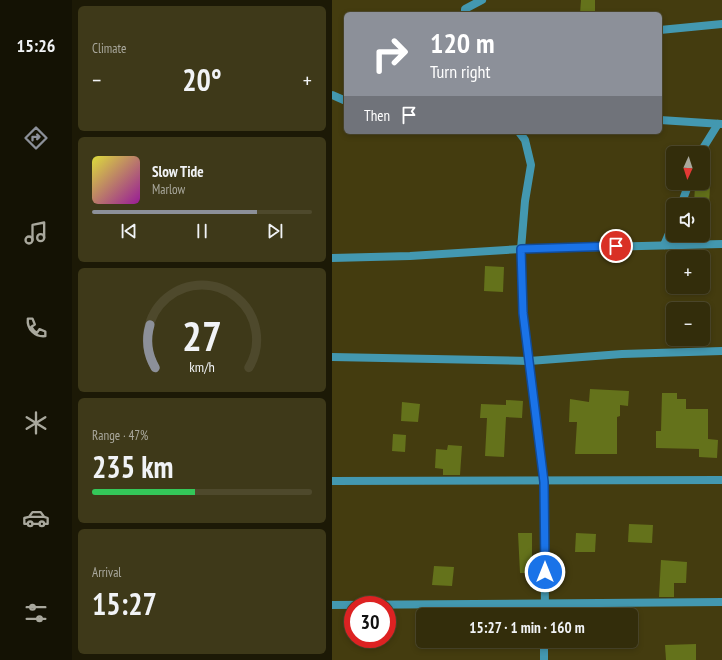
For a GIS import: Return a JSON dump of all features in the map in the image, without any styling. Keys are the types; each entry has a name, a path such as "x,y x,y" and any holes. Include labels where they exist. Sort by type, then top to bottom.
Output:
{"street":[{"path":"465,12 465,9 482,0"},
{"path":"662,30 722,24"},
{"path":"332,95 344,100"},
{"path":"662,120 720,124"},
{"path":"705,146 720,124"},
{"path":"520,134 525,140 531,165 525,201 521,249 523,313 544,482 545,608"},
{"path":"664,245 666,240"},
{"path":"332,258 410,256 521,249 722,244"},
{"path":"332,357 529,361 622,354 722,352"},
{"path":"332,481 544,482 722,480"},
{"path":"332,605 545,602 722,602"},
{"path":"544,648 544,660"}],"building":[{"path":"581,0 595,0 595,12 580,12"},
{"path":"695,190 710,190 709,198 694,198"},
{"path":"485,266 504,267 503,292 484,291"},
{"path":"590,389 629,391 628,406 620,405 620,416 617,417 617,454 575,454 577,422 569,422 570,399 589,402"},
{"path":"662,393 677,393 677,399 686,399 686,409 708,409 708,439 718,440 717,458 699,457 699,449 656,448 656,431 661,431"},
{"path":"506,400 523,401 522,418 506,417 504,457 485,456 487,418 480,418 481,404 506,405"},
{"path":"402,402 420,404 418,422 401,421"},
{"path":"393,434 406,435 405,452 392,451"},
{"path":"448,445 462,446 460,475 443,475 443,469 435,468 436,449 447,450"},
{"path":"629,524 653,525 652,543 628,542"},
{"path":"518,533 532,533 532,558 539,558 539,573 520,573"},
{"path":"576,533 596,534 595,552 575,552"},
{"path":"661,560 687,562 686,583 674,583 674,597 659,597"},
{"path":"434,566 454,567 452,586 432,585"},
{"path":"696,644 696,660 666,660 665,645"}],"route":[{"path":"545,572 544,482 523,313 521,249 616,246"}]}
